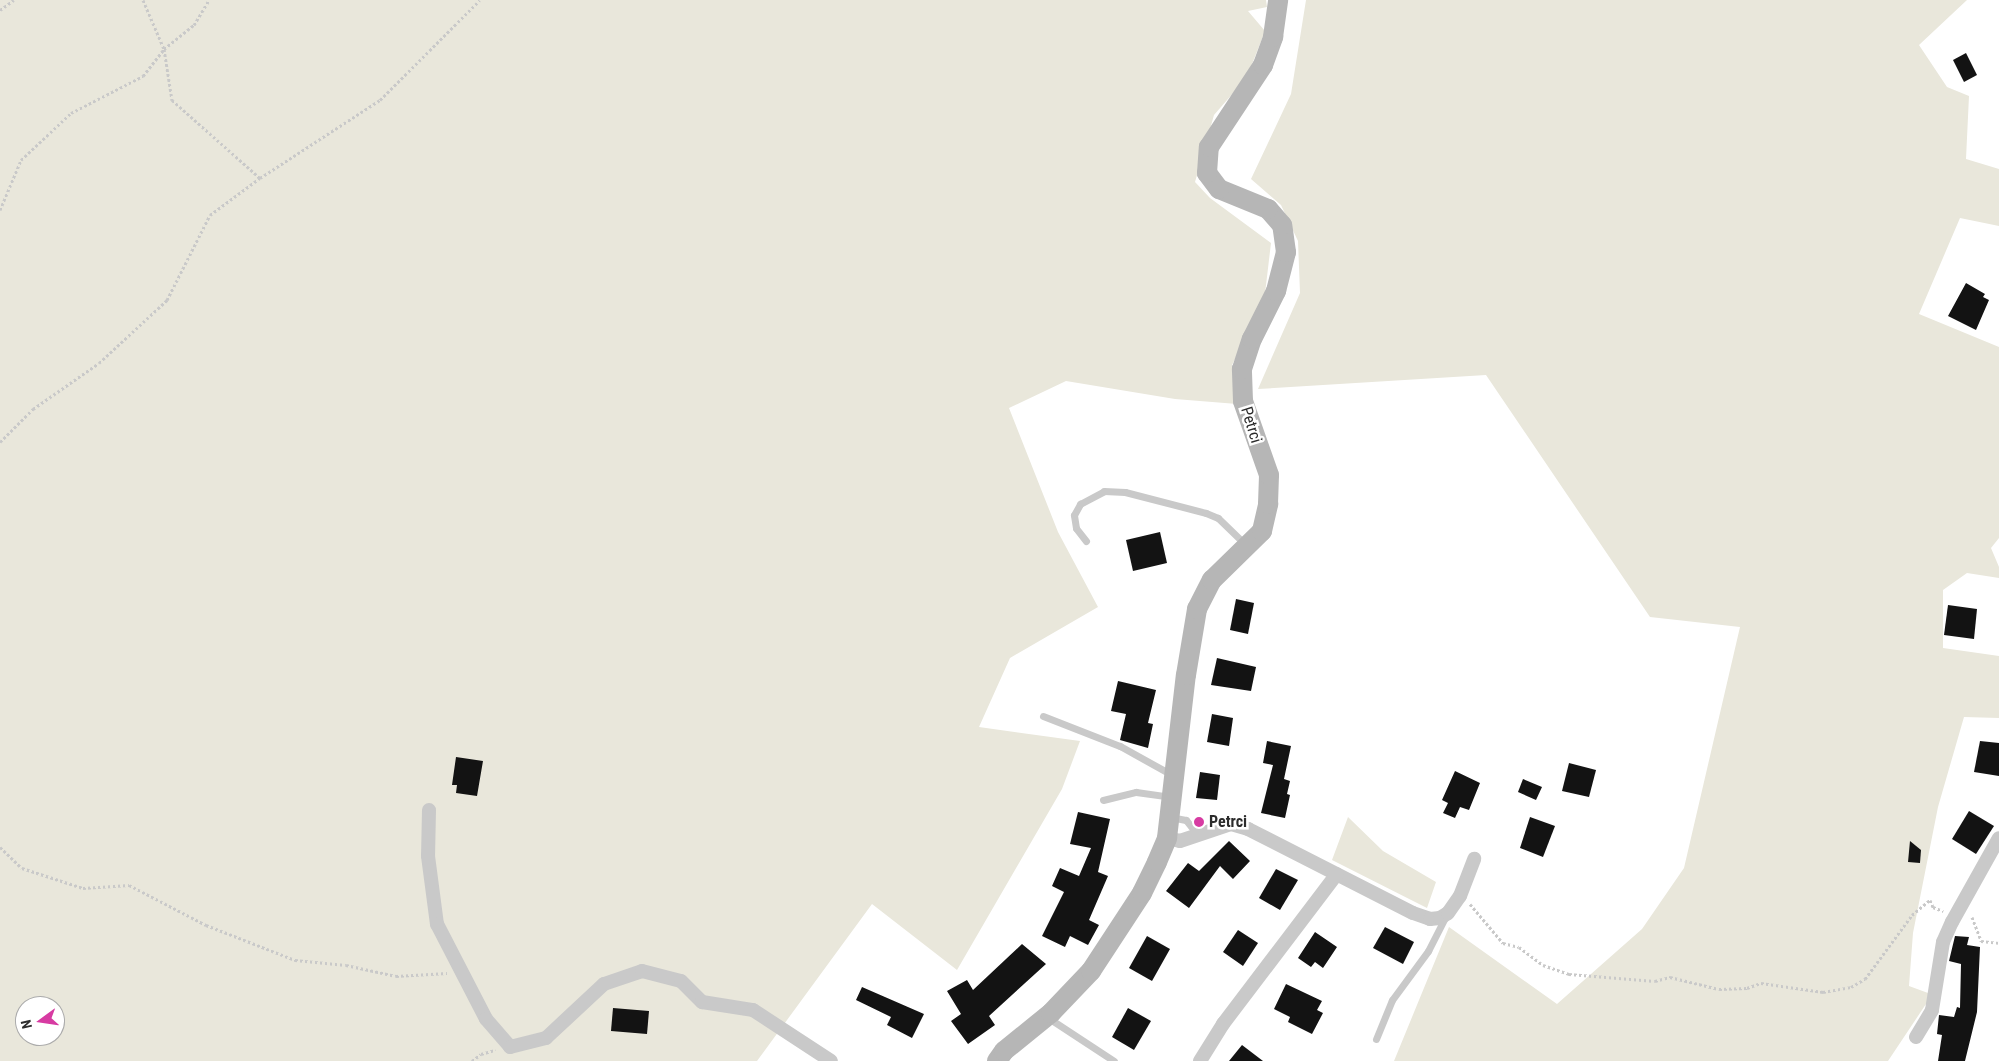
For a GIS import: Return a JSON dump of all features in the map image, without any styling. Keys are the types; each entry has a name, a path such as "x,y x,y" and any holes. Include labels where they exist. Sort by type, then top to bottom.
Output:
{"street":[{"name":"Petrci","path":"997,1061 1004,1051 1046,1017 1091,971 1142,893 1168,838 1174,776 1197,609 1212,580 1262,531 1268,504 1268,475 1243,401 1242,369 1252,339 1276,291 1286,252 1282,225 1268,209 1220,190 1207,173 1209,147 1264,65 1273,37 1278,0"},
{"path":"429,810 428,856 437,924 486,1020 510,1047 546,1038 604,984 642,971 681,981 702,1002 753,1010 831,1061"},
{"path":"1168,838 1180,841 1231,824 1248,829 1413,913 1430,919 1440,918 1448,912 1460,896 1474,859"},
{"path":"1916,1037 1932,1010 1943,942 1955,916 1999,838"},
{"path":"1200,1061 1224,1024 1337,874"}],"lane":[{"path":"1086,541 1076,528 1074,515 1080,504 1104,491 1125,492 1206,513 1218,518 1247,546"},
{"path":"1044,716 1120,746 1174,776"},
{"path":"1103,800 1136,792 1171,807 1186,820 1197,834"},
{"path":"1376,1039 1392,1000 1428,951 1448,912"},
{"path":"1046,1017 1114,1061"}],"path":[{"path":"0,10 14,0"},
{"path":"143,0 164,49 172,100 260,178"},
{"path":"0,210 21,160 71,113 143,76 164,49 194,25 209,0"},
{"path":"0,442 33,409 98,363 167,300 210,215 260,178 380,100 480,0"},
{"path":"0,848 22,868 83,888 129,885 206,925 294,960 346,965 396,976 461,972"},
{"path":"1965,899 1981,941 1999,943"},
{"path":"1472,906 1503,943 1519,947 1543,965 1569,974 1655,981 1670,977 1719,989 1748,988 1761,983 1824,992 1851,987 1865,979 1912,915 1930,900 1933,907 1955,916"},
{"path":"472,1061 481,1054 510,1047"}],"shaded area":[{"path":"0,0 1266,0 1267,7 1248,11 1265,31 1247,77 1214,115 1195,182 1210,198 1271,243 1264,302 1232,365 1237,404 1175,399 1066,381 1009,408 1058,532 1098,607 1010,658 979,727 1080,741 1062,789 957,970 872,904 757,1061 0,1061"},
{"path":"1306,0 1967,0 1919,45 1947,87 1969,96 1966,159 1999,169 1999,226 1960,218 1919,314 1999,347 1999,538 1991,548 1999,567 1999,578 1967,573 1943,590 1943,648 1999,656 1999,718 1964,717 1938,807 1913,933 1909,986 1928,993 1928,1001 1888,1061 1394,1061 1449,927 1557,1004 1642,929 1684,868 1740,627 1650,617 1486,375 1258,389 1300,293 1298,241 1281,205 1251,179 1291,94"},
{"path":"1348,817 1383,851 1436,882 1427,908 1332,860"}],"building":[{"path":"1966,53 1977,75 1964,82 1953,60"},
{"path":"1966,283 1985,294 1983,297 1989,300 1976,330 1948,316"},
{"path":"1160,532 1167,563 1133,571 1126,540"},
{"path":"1236,599 1254,603 1248,634 1230,630"},
{"path":"1948,605 1977,609 1974,639 1944,635"},
{"path":"1217,658 1256,667 1251,691 1211,685"},
{"path":"1118,681 1156,690 1148,723 1153,724 1148,748 1120,740 1126,714 1111,711"},
{"path":"1212,714 1233,718 1229,746 1207,742"},
{"path":"1267,741 1291,746 1284,779 1290,781 1287,794 1290,795 1285,818 1261,813 1273,765 1263,763"},
{"path":"1980,741 1999,743 1999,776 1974,772"},
{"path":"456,757 483,761 477,796 456,793 457,785 452,785"},
{"path":"1569,763 1596,770 1589,797 1562,791"},
{"path":"1455,771 1480,783 1469,810 1460,807 1455,818 1443,813 1448,803 1442,800"},
{"path":"1200,772 1220,775 1217,800 1196,798"},
{"path":"1523,779 1542,787 1536,800 1518,792"},
{"path":"1969,811 1994,826 1976,854 1952,839"},
{"path":"1078,812 1110,819 1098,872 1108,876 1089,920 1099,925 1088,945 1070,936 1065,947 1042,936 1064,892 1052,886 1060,868 1079,876 1091,848 1070,844"},
{"path":"1530,817 1555,826 1543,857 1520,848"},
{"path":"1229,841 1250,861 1233,879 1220,866 1189,908 1166,891 1188,863 1199,871"},
{"path":"1910,841 1921,850 1920,863 1908,862"},
{"path":"1276,869 1298,880 1280,910 1259,898"},
{"path":"1385,927 1414,942 1403,964 1373,948"},
{"path":"1238,930 1258,943 1243,966 1223,952"},
{"path":"1315,932 1337,947 1323,968 1315,962 1311,967 1298,958"},
{"path":"1147,936 1170,949 1152,981 1129,968"},
{"path":"1955,936 1969,937 1967,945 1980,947 1977,1012 1965,1061 1938,1061 1942,1035 1937,1034 1939,1015 1954,1017 1957,1007 1960,1008 1961,964 1949,961"},
{"path":"1022,944 1046,964 989,1016 995,1025 968,1044 951,1021 961,1014 947,991 967,980 973,990"},
{"path":"1286,984 1322,1001 1317,1010 1323,1013 1312,1034 1288,1022 1290,1017 1274,1009"},
{"path":"862,987 924,1014 912,1038 887,1025 891,1017 856,1000"},
{"path":"613,1008 649,1011 647,1034 611,1031"},
{"path":"1128,1008 1151,1021 1134,1050 1112,1037"},
{"path":"1242,1045 1263,1061 1229,1061"}],"place":[{"name":"Petrci","path":"1199,822"}]}
